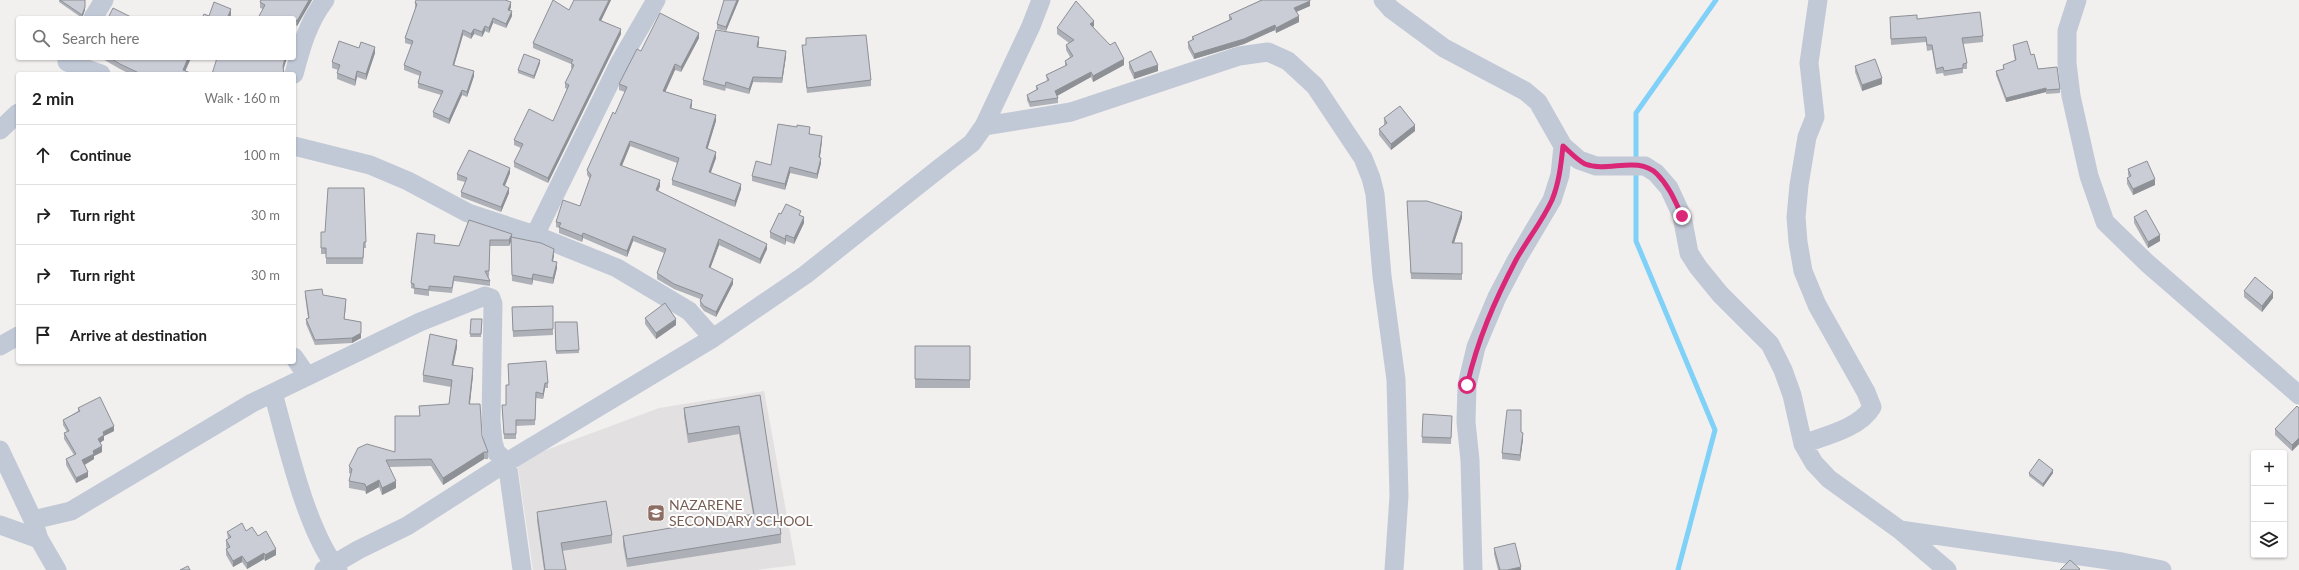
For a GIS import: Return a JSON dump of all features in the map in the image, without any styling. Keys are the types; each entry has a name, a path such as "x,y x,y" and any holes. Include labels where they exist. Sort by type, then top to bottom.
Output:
{"street":[{"path":"94,16 104,0"},
{"path":"295,72 306,34 317,10 325,0"},
{"path":"535,235 620,62 656,0"},
{"path":"273,393 296,475 332,568 407,526 507,462 713,338 805,275 972,143 984,126 1031,26 1041,0"},
{"path":"1383,0 1391,9 1444,48 1525,91 1538,102 1563,146 1586,164 1604,167 1625,165 1645,166 1656,173 1669,188 1682,216 1689,253 1698,267 1720,294 1770,344 1783,370 1792,395 1803,444 1814,463 1829,479 1900,530 1947,570"},
{"path":"1803,444 1849,426 1867,416 1872,407 1866,392 1817,304 1803,271 1798,242 1796,217 1799,185 1807,137 1815,117 1809,63 1818,0"},
{"path":"2077,0 2067,31 2067,63 2070,89 2089,176 2105,222 2147,263 2299,395"},
{"path":"984,126 1071,112 1239,56 1268,52 1288,61 1315,86 1364,158 1375,194 1382,276 1396,380 1399,504 1394,570"},
{"path":"64,65 93,72"},
{"path":"0,130 16,115"},
{"path":"296,146 370,165 408,181 468,213 535,235 611,265 641,281 689,311 713,338"},
{"path":"1473,570 1470,460 1466,422 1467,385 1476,347 1497,297 1517,259 1552,200 1560,175 1563,146"},
{"path":"33,520 71,511 273,393 420,322 485,296 491,298 493,304 491,420 493,442 496,452 507,462 522,570"},
{"path":"0,346 16,337"},
{"path":"296,360 307,376"},
{"path":"0,450 33,520 39,539 57,570"},
{"path":"0,526 39,539"},
{"path":"1900,530 2107,560 2162,570"}],"shaded area":[{"name":"NAZARENE SECONDARY SCHOOL","path":"764,391 796,565 757,570 533,570 517,461 659,408"}],"building":[{"path":"60,0 85,0 85,7 82,15"},
{"path":"261,0 309,0 297,21 296,16 259,16 265,5 260,2"},
{"path":"416,0 505,0 511,2 508,10 512,11 506,24 493,18 489,28 485,26 482,32 474,29 471,34 463,30 453,65 474,71 467,92 462,90 449,119 433,112 443,91 418,83 421,72 404,65 413,41 405,38 417,4 415,3"},
{"path":"553,0 569,10 574,0 609,0 599,20 621,29 548,178 514,162 523,144 514,140 529,109 553,121 569,85 565,83 574,65 571,63 573,60 533,43"},
{"path":"724,0 737,0 726,27 717,24"},
{"path":"1262,0 1310,1 1294,8 1299,16 1276,28 1275,25 1244,39 1194,54 1188,42 1194,39 1192,37 1232,19 1229,15"},
{"path":"1076,1 1094,21 1090,24 1110,45 1115,42 1124,59 1093,76 1091,72 1055,91 1058,98 1030,102 1027,95 1038,89 1036,86 1049,80 1046,75 1067,65 1065,61 1073,56 1066,45 1074,40 1057,28"},
{"path":"214,2 231,9 228,16 209,16"},
{"path":"113,8 129,16 109,16"},
{"path":"1980,12 1983,36 1962,38 1967,63 1963,64 1963,68 1944,71 1943,67 1936,69 1932,45 1927,45 1926,37 1891,39 1890,17 1917,15 1917,19"},
{"path":"660,13 699,33 681,67 675,64 663,91 692,100 690,108 716,115 706,148 716,152 709,172 741,184 735,201 672,180 679,158 630,141 620,165 660,180 656,190 767,244 760,259 719,239 709,267 733,279 716,312 704,306 700,301 703,295 674,284 657,273 666,249 633,236 627,251 583,233 582,236 559,227 561,223 556,222 563,200 580,206 591,175 587,170 613,112 615,114 627,87 619,84 637,49 641,51"},
{"path":"716,30 759,37 757,47 786,51 782,78 753,77 749,89 726,82 725,86 703,80"},
{"path":"866,35 871,80 807,88 802,45 806,45 806,38"},
{"path":"339,41 359,48 361,42 375,47 366,74 357,71 355,80 337,73 340,65 332,62"},
{"path":"2027,41 2031,55 2034,54 2038,69 2057,67 2060,89 2046,90 2046,88 2006,98 1996,71 2004,69 2003,65 2016,60 2013,45"},
{"path":"1151,51 1158,65 1134,73 1129,62"},
{"path":"524,54 540,60 534,76 518,70"},
{"path":"1875,59 1882,78 1862,85 1855,66"},
{"path":"113,60 187,60 183,70 188,72 137,72"},
{"path":"216,60 284,60 284,72 213,72"},
{"path":"1400,106 1415,125 1391,144 1379,129 1387,123 1384,118"},
{"path":"778,124 797,127 797,125 810,127 809,134 822,136 819,157 821,158 817,174 790,167 785,184 752,176 756,161 771,165"},
{"path":"469,150 510,168 503,185 509,188 501,207 461,192 467,178 457,174"},
{"path":"2147,161 2155,179 2133,189 2127,178 2131,176 2128,169"},
{"path":"328,188 364,188 366,242 364,242 363,258 326,258 326,248 321,248 321,232 325,232"},
{"path":"1407,201 1427,201 1462,212 1452,243 1462,243 1462,274 1411,273"},
{"path":"786,204 801,211 799,215 804,217 794,238 786,235 785,239 770,232 779,213 781,214"},
{"path":"2146,210 2160,235 2148,242 2134,217"},
{"path":"469,220 512,234 509,240 490,240 489,271 485,271 490,281 454,276 452,288 429,286 429,290 414,288 414,284 411,283 417,233 435,235 434,243 459,246"},
{"path":"511,237 541,243 554,249 552,261 557,262 553,278 533,274 532,279 512,275"},
{"path":"2255,277 2273,292 2262,306 2244,291"},
{"path":"322,289 323,295 346,299 344,319 361,322 361,333 352,338 315,340 306,319 309,318 305,291"},
{"path":"665,303 676,319 656,333 645,318"},
{"path":"553,306 553,329 513,331 512,307"},
{"path":"471,319 482,319 481,334 470,334"},
{"path":"555,322 577,322 579,350 556,351"},
{"path":"430,334 457,340 452,365 473,368 469,404 480,404 482,436 488,452 484,452 443,478 431,459 386,460 396,481 382,488 379,480 366,487 365,484 349,481 352,469 349,466 358,448 367,444 395,452 395,416 420,416 419,406 449,404 452,380 423,375"},
{"path":"915,346 970,346 970,380 915,379"},
{"path":"546,361 548,383 545,383 543,394 536,392 535,420 516,420 516,434 504,434 502,405 506,405 506,385 509,385 508,364"},
{"path":"760,395 781,534 627,559 623,536 754,514 739,426 688,434 684,408"},
{"path":"100,397 114,426 103,432 104,435 98,439 102,446 93,451 94,454 82,460 88,472 76,478 66,459 76,454 64,433 69,431 63,420 80,411 78,408"},
{"path":"2297,406 2299,408 2299,438 2292,445 2275,429"},
{"path":"1507,410 1521,410 1521,432 1523,433 1520,455 1502,453"},
{"path":"1423,414 1452,416 1451,438 1422,437"},
{"path":"2039,459 2053,470 2043,484 2029,473"},
{"path":"606,501 612,535 561,543 566,570 545,570 537,512"},
{"path":"242,523 246,531 252,527 258,536 266,531 276,549 265,555 264,553 247,563 242,556 233,561 226,549 230,547 226,540 231,537 227,532"},
{"path":"1515,543 1521,567 1500,570 1494,548"},
{"path":"2070,560 2080,569 2060,570"},
{"path":"188,566 190,570 180,570"}],"waterway":[{"path":"1678,570 1715,430 1636,241 1636,113 1716,0"}],"place":[{"name":"NAZARENE SECONDARY SCHOOL","path":"656,513"}],"route":[{"path":"1467,385 1476,347 1497,297 1517,259 1552,200 1560,175 1563,146 1586,164 1604,167 1625,165 1645,166 1656,173 1669,188 1682,216"}]}
